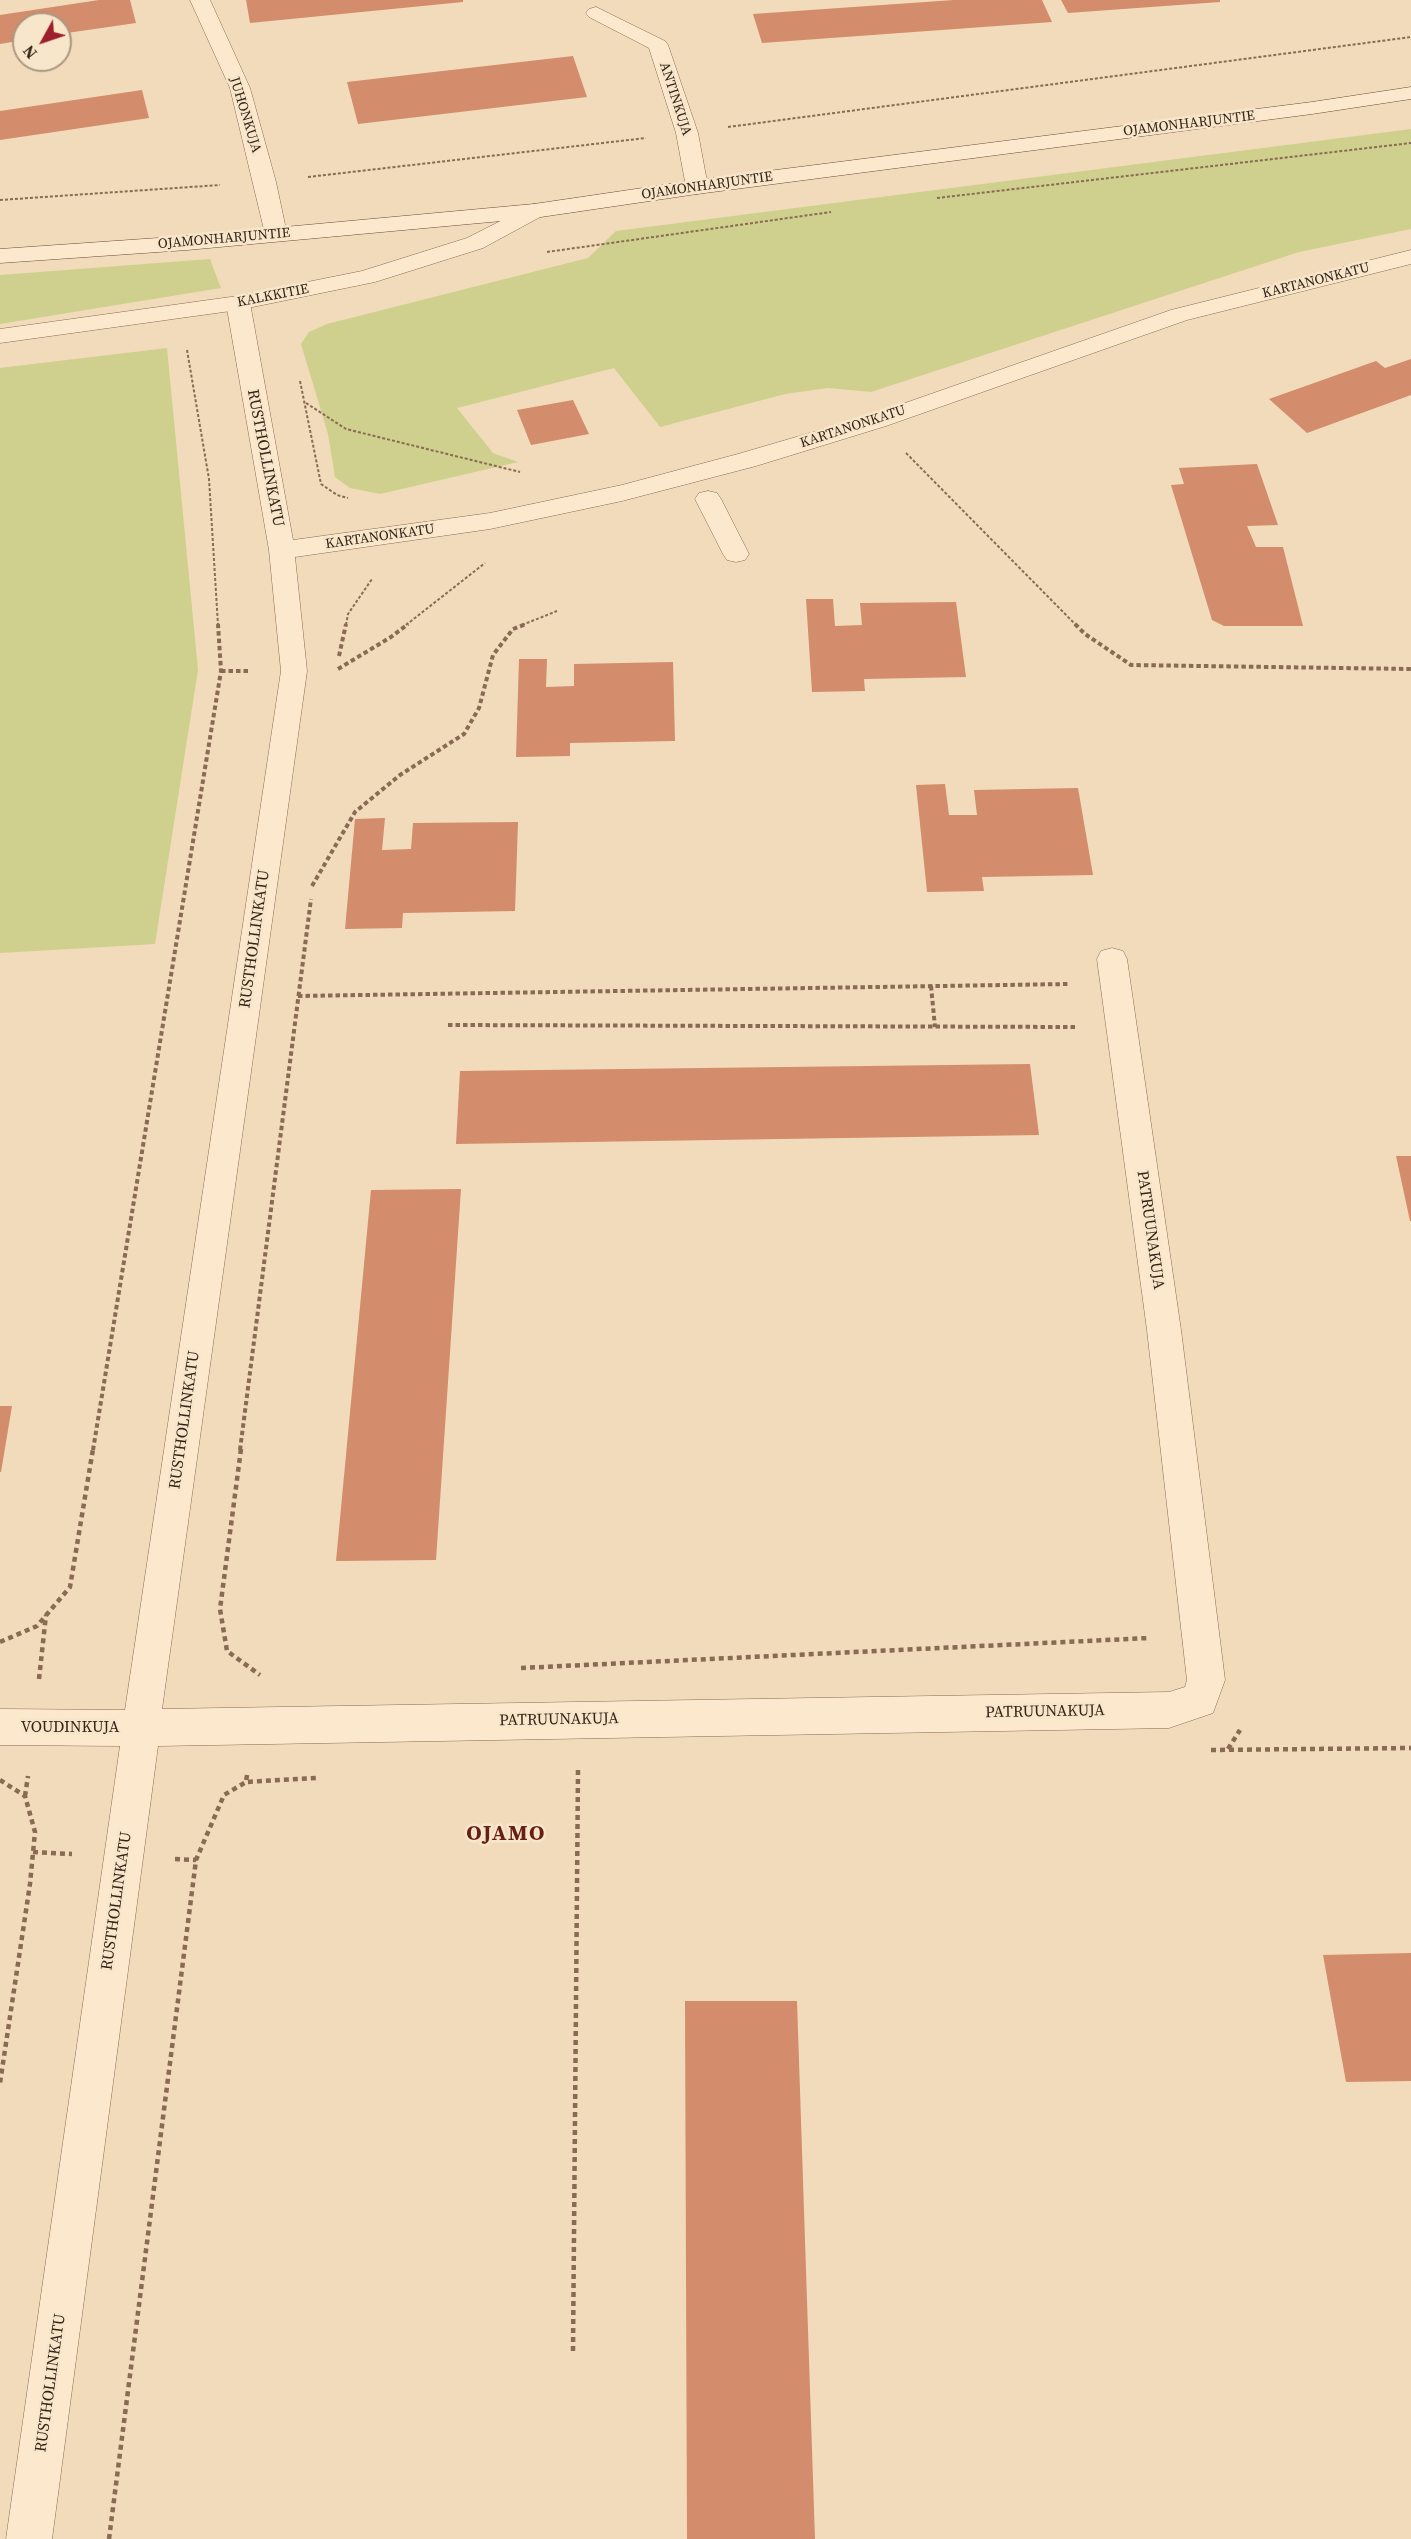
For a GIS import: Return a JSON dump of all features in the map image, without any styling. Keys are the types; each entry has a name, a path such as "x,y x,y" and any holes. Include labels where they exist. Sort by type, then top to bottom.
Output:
{"street":[{"name":"JUHONKUJA","path":"200,0 240,88 276,234"},
{"name":"ANTINKUJA","path":"596,14 658,45 687,133 697,187"},
{"name":"OJAMONHARJUNTIE","path":"0,256 534,211 697,187 1312,108 1411,93"},
{"name":"KALKKITIE","path":"0,336 240,314 475,243 534,211"},
{"name":"KARTANONKATU","path":"282,550 490,521 622,493 747,460 877,421 1179,315 1411,257"},
{"name":"RUSTHOLLINKATU","path":"29,2539 141,1728 294,671 282,550 240,314"},
{"path":"708,499 736,554"},
{"name":"PATRUUNAKUJA","path":"141,1728 254,1724 1169,1710 1200,1700 1206,1680 1205,1669 1164,1330 1112,958"},
{"name":"VOUDINKUJA","path":"0,1727 141,1728"}],"path":[{"path":"928,199 1411,143"},
{"path":"539,253 834,212"},
{"path":"0,1642 37,1626 70,1587 221,671 209,479 184,332 240,314"},
{"path":"298,374 306,403 321,484 337,495 354,500"},
{"path":"306,403 346,429 527,473 516,476"},
{"path":"877,421 1085,634 1131,665 1411,669"},
{"path":"373,577 348,614 336,670 392,637 491,558"},
{"path":"312,886 355,812 400,775 464,734 479,708 493,655 513,629 557,611"},
{"path":"268,1680 227,1652 220,1609 314,874"},
{"path":"298,996 1079,983"},
{"path":"931,986 935,1027"},
{"path":"448,1025 1085,1028"},
{"path":"517,1668 1151,1638"},
{"path":"573,2351 578,1766"},
{"path":"0,1780 25,1796 34,1832 30,1884 0,2083"},
{"path":"109,2539 196,1860 224,1794 246,1782"}],"green space":[{"path":"1411,129 1411,229 1299,252 871,392 828,388 785,394 660,427 614,368 457,408 493,453 518,462 380,494 350,488 335,477 328,434 301,344 309,332 327,324 588,258 616,231"},
{"path":"210,259 221,288 0,324 0,275"},
{"path":"167,348 198,670 155,944 0,953 0,368"}],"building":[{"path":"99,0 130,0 136,23 72,32 72,12 20,12"},
{"path":"246,0 463,0 463,2 250,23"},
{"path":"954,0 1042,0 1052,22 762,43 753,14"},
{"path":"1061,0 1220,0 1220,2 1068,13"},
{"path":"12,13 12,42 0,44 0,15"},
{"path":"573,56 587,97 358,124 347,82"},
{"path":"142,90 149,118 0,140 0,111"},
{"path":"1411,359 1411,395 1307,433 1269,399 1376,361 1385,368"},
{"path":"573,400 589,434 531,445 517,410"},
{"path":"1257,464 1278,525 1247,526 1256,547 1283,547 1303,626 1224,626 1212,620 1171,485 1184,484 1179,468"},
{"path":"806,599 833,599 835,626 862,625 860,603 956,602 966,677 864,679 865,691 812,692"},
{"path":"519,659 547,659 546,687 574,686 574,664 673,662 675,741 570,743 570,756 516,757"},
{"path":"945,784 949,815 977,815 974,790 1078,788 1093,875 982,877 984,891 927,892 916,785"},
{"path":"385,818 382,850 411,849 413,823 518,822 515,911 403,913 402,928 345,929 355,819"},
{"path":"1030,1064 1039,1135 456,1144 460,1071"},
{"path":"1396,1156 1411,1156 1411,1221 1410,1221"},
{"path":"461,1189 436,1560 336,1561 371,1190"},
{"path":"0,1406 12,1406 1,1472 0,1472"},
{"path":"1411,1953 1411,2081 1346,2082 1323,1955"},
{"path":"685,2001 797,2001 815,2539 687,2539"}],"district":[{"name":"OJAMO","path":"506,1834"}]}
